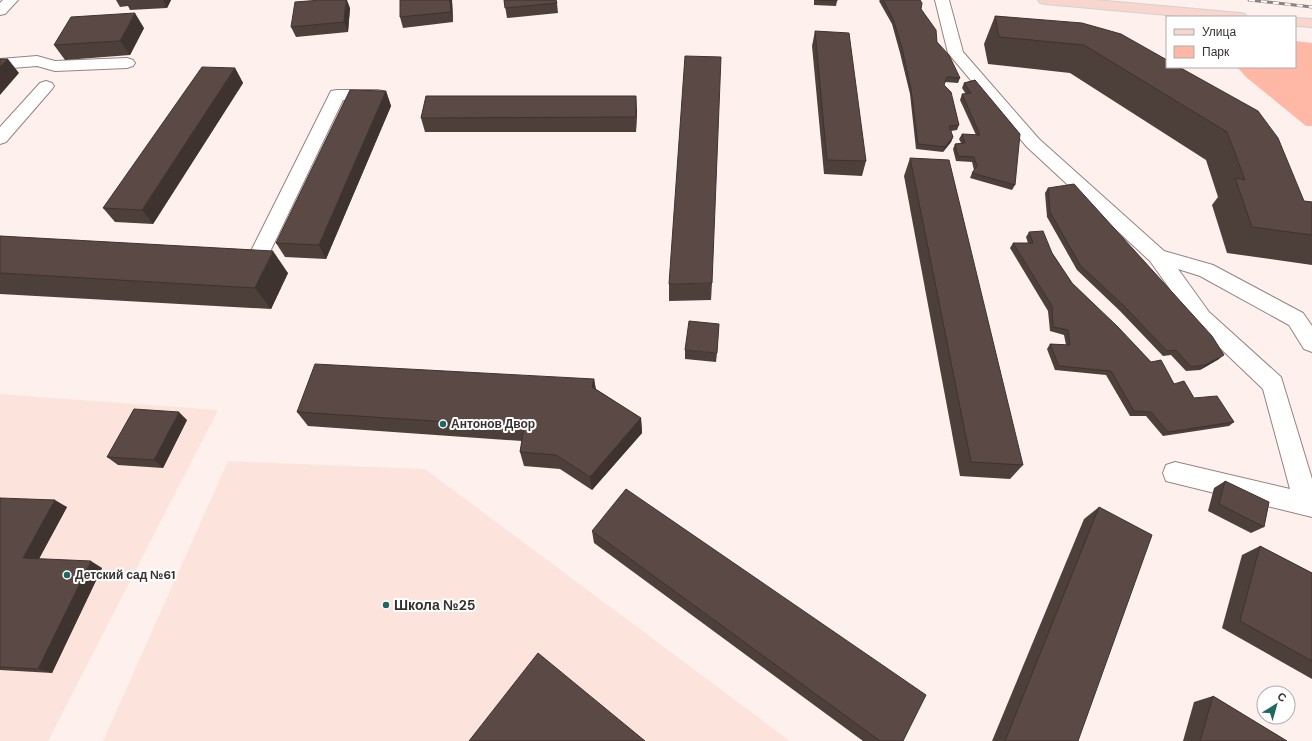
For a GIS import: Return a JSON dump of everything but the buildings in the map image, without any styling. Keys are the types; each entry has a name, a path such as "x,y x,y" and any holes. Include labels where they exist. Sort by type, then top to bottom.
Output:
{"main road":[{"path":"1045,0 1229,16"},
{"path":"1296,22 1312,23"}],"street":[{"path":"0,11 11,0"},
{"path":"942,0 956,53 1033,143 1157,256 1202,318 1273,384 1310,505"},
{"path":"0,64 36,61 55,66 127,63"},
{"path":"0,138 46,86"},
{"path":"260,253 337,96 383,95"},
{"path":"1157,256 1206,270 1296,319 1312,343"},
{"path":"1174,473 1310,505"}],"shaded area":[{"name":"Детский сад №61","path":"0,394 218,410 48,741 0,741"},
{"name":"Школа №25","path":"228,461 425,469 790,741 103,741"}],"green space":[{"path":"1296,41 1312,43 1312,126 1306,126 1246,77 1238,68 1296,68"}],"railway":[{"path":"1249,0 1312,7"}],"place":[{"name":"Антонов Двор","path":"443,424"},
{"name":"Детский сад №61","path":"67,575"},
{"name":"Школа №25","path":"386,605"}]}
